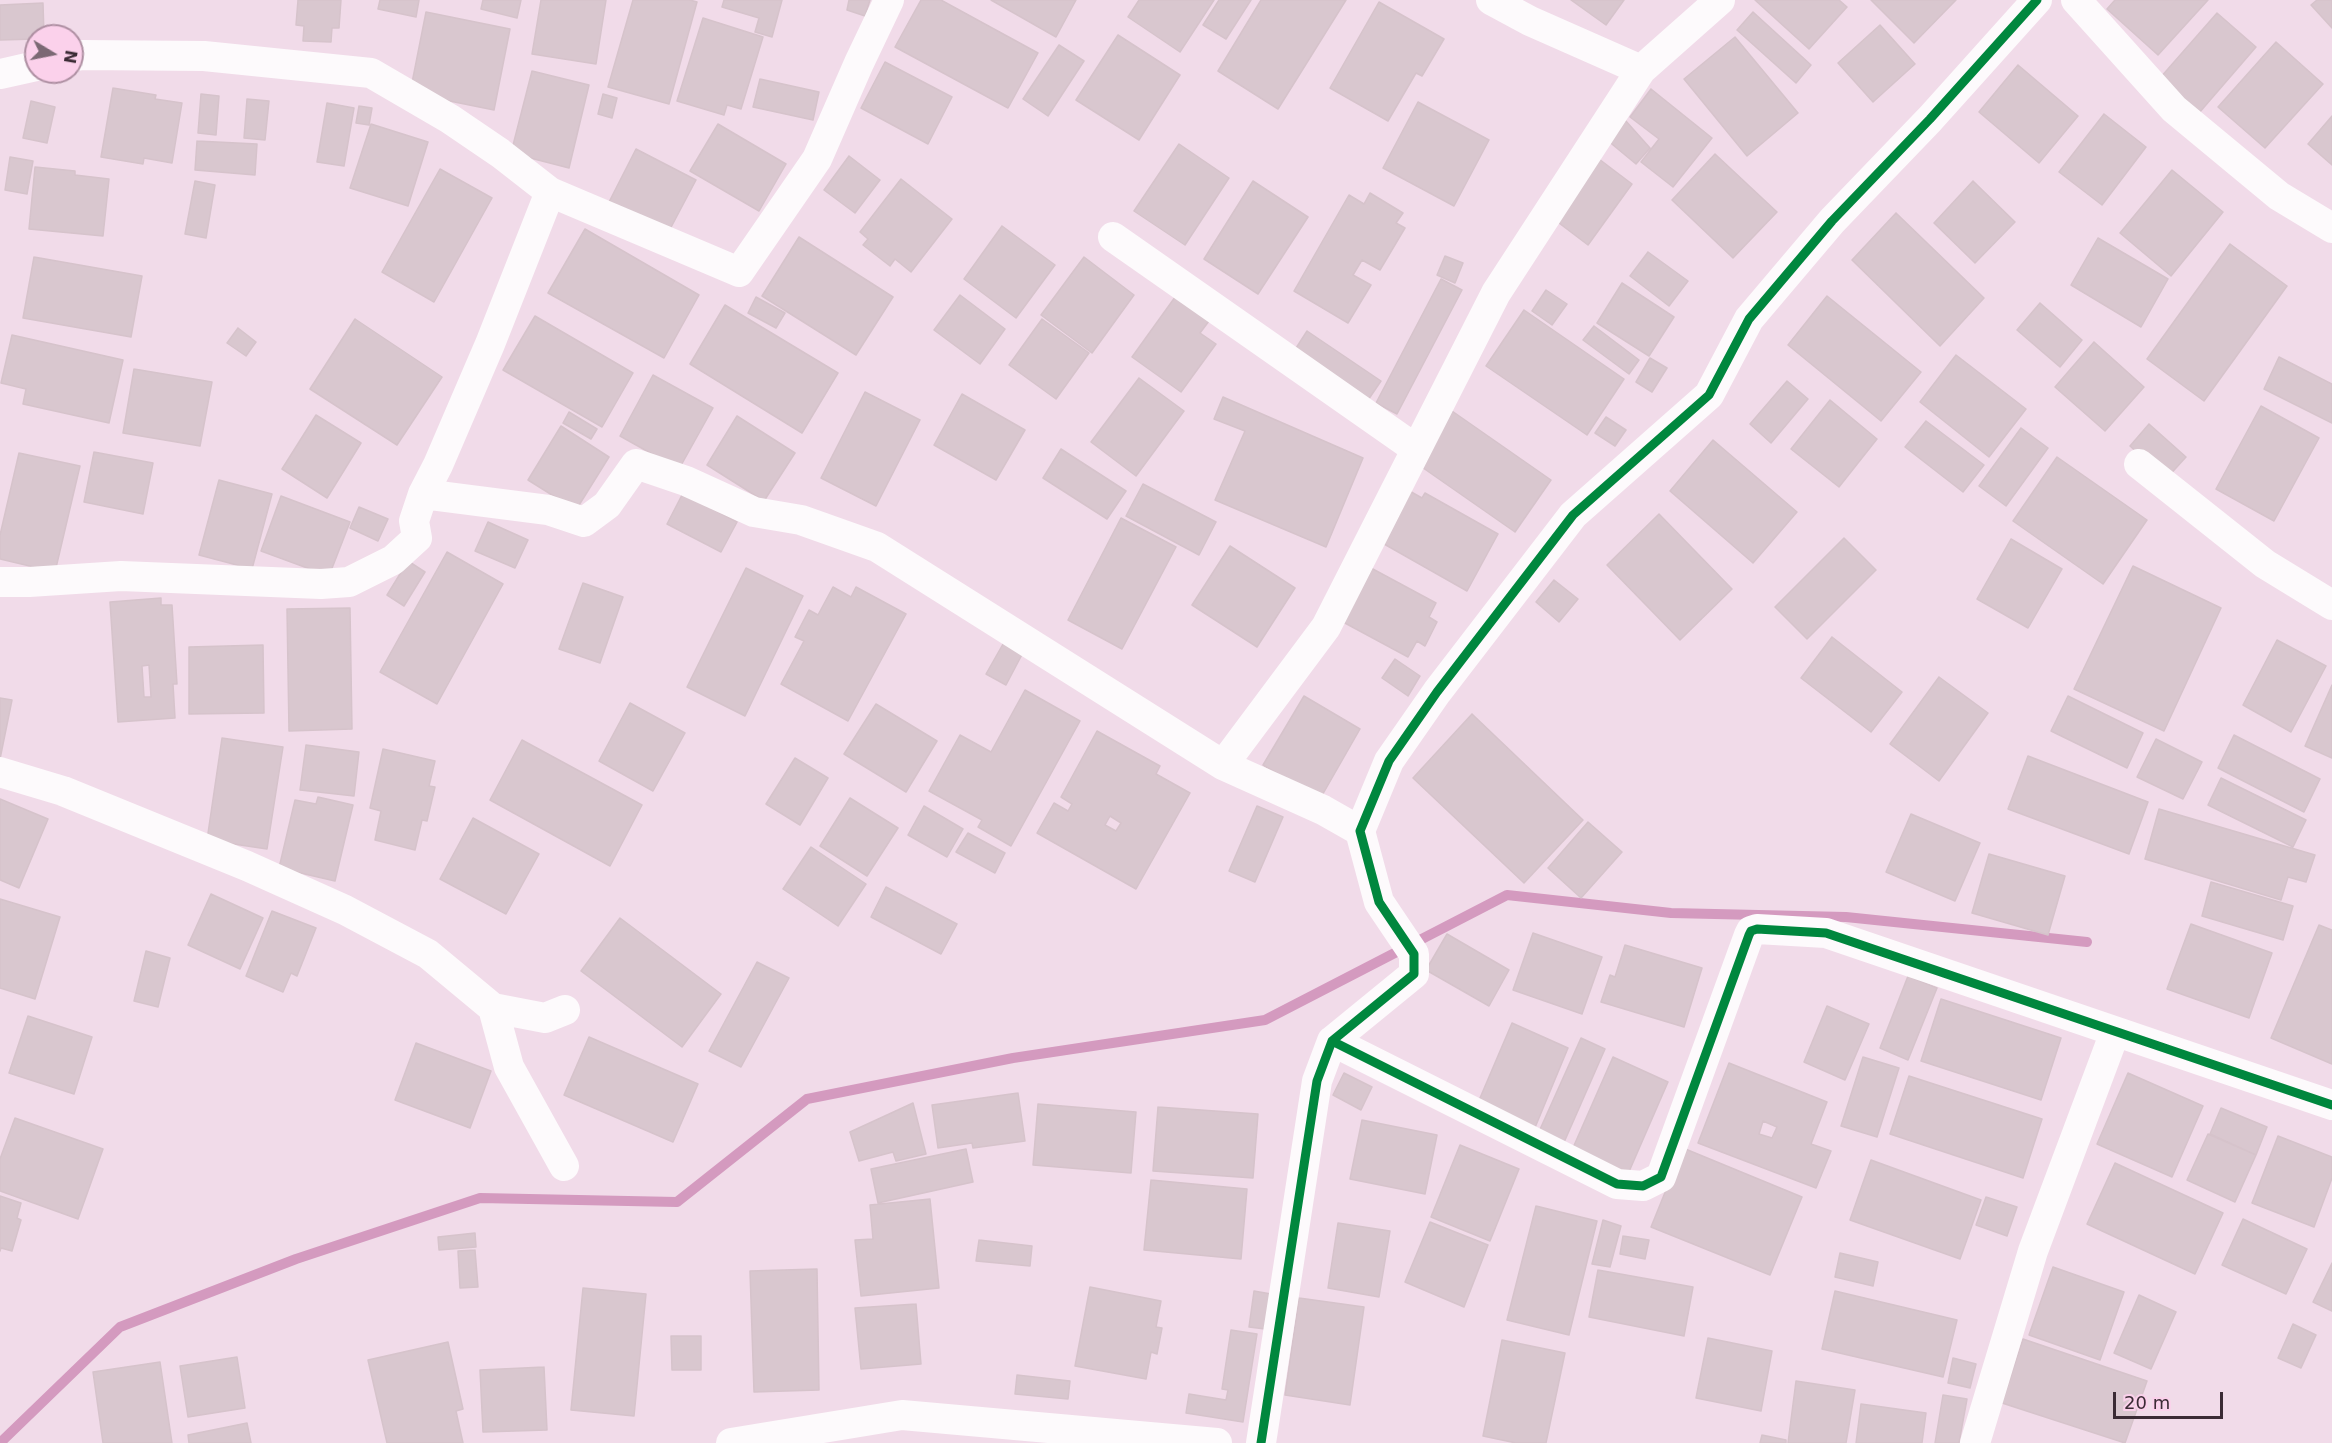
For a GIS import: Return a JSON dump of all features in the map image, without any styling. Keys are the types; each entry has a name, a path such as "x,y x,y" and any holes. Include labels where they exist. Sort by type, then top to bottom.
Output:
{"street":[{"path":"84,55 204,56 371,73 450,119 500,153 550,192 739,272 817,159 859,63 890,0"},
{"path":"1491,0 1530,21 1641,70"},
{"path":"1223,765 1326,627 1496,293 1641,70 1720,0"},
{"path":"1262,1443 1317,1081 1332,1041 1414,974 1414,954 1378,902 1360,831 1389,761 1437,692 1573,515 1709,395 1749,319 1832,220 1930,119 2037,0"},
{"path":"2076,0 2174,109 2279,196 2332,228"},
{"path":"0,74 24,69"},
{"path":"0,582 121,576 321,584 349,582 393,560 417,538 414,521 423,494 438,465 490,344 550,192"},
{"path":"1113,237 1416,448"},
{"path":"423,494 548,510 584,522 607,505 636,464 686,481 754,512 801,520 877,547 1223,765 1323,810 1360,831"},
{"path":"2139,464 2265,564 2332,605"},
{"path":"0,772 63,791 247,866 345,910 428,954 493,1008 545,1018 565,1010"},
{"path":"1332,1041 1617,1184 1643,1186 1660,1177 1751,931 1757,929 1826,933 2332,1105"},
{"path":"493,1008 510,1067 564,1166"},
{"path":"1975,1443 2033,1251 2115,1032"},
{"path":"731,1443 902,1415 1216,1443"}],"building":[{"path":"298,0 341,0 339,28 332,28 331,42 303,41 304,26 296,25"},
{"path":"380,0 419,0 416,17 378,9"},
{"path":"483,0 521,0 517,18 481,9"},
{"path":"541,0 606,0 596,64 532,54"},
{"path":"633,0 697,2 669,104 608,87"},
{"path":"724,0 782,0 772,37 755,32 759,18 722,7"},
{"path":"849,0 870,0 865,16 847,10"},
{"path":"921,0 941,0 1038,53 1008,108 895,47"},
{"path":"991,0 1076,0 1056,37"},
{"path":"1139,0 1214,0 1180,52 1128,17"},
{"path":"1219,0 1251,0 1226,39 1203,25"},
{"path":"1261,0 1346,0 1278,109 1218,71"},
{"path":"1571,0 1624,0 1606,25"},
{"path":"1755,0 1839,0 1847,7 1809,49"},
{"path":"1871,0 1956,0 1914,43"},
{"path":"2115,0 2208,0 2158,55 2107,9"},
{"path":"2317,0 2332,0 2332,28 2311,5"},
{"path":"1379,2 1444,39 1422,76 1416,73 1388,121 1330,88"},
{"path":"43,3 44,24 24,24 24,39 0,40 0,5"},
{"path":"426,12 510,29 494,110 410,93"},
{"path":"1753,12 1811,65 1796,83 1737,30"},
{"path":"2217,13 2256,47 2199,113 2160,78"},
{"path":"703,18 763,37 741,109 727,105 724,115 677,101"},
{"path":"1880,25 1915,64 1873,102 1838,63"},
{"path":"1118,35 1180,75 1139,140 1076,100"},
{"path":"1735,37 1798,113 1747,156 1684,79"},
{"path":"2276,42 2323,84 2265,148 2218,107"},
{"path":"1059,45 1084,61 1048,116 1023,99"},
{"path":"885,62 952,97 928,144 861,108"},
{"path":"2018,65 2078,116 2039,163 1979,112"},
{"path":"532,71 589,85 569,168 511,153"},
{"path":"760,79 819,92 813,120 753,107"},
{"path":"113,88 156,95 155,99 182,103 172,163 144,158 143,164 101,157"},
{"path":"1651,89 1712,138 1673,187 1641,162 1659,139 1630,117"},
{"path":"201,94 219,96 216,135 198,133"},
{"path":"603,94 617,98 612,118 598,114"},
{"path":"247,99 269,101 265,140 244,138"},
{"path":"31,101 55,107 47,143 23,138"},
{"path":"1418,102 1489,140 1454,206 1383,168"},
{"path":"327,103 354,108 344,166 317,162"},
{"path":"359,106 372,108 369,125 356,123"},
{"path":"2104,114 2146,147 2102,205 2059,172"},
{"path":"2332,116 2332,165 2308,144"},
{"path":"1625,120 1650,148 1636,164 1607,140"},
{"path":"371,124 428,142 408,206 350,188"},
{"path":"718,124 786,164 759,211 690,171"},
{"path":"197,141 257,144 255,175 195,170"},
{"path":"1179,144 1229,178 1185,245 1134,211"},
{"path":"636,149 696,180 668,233 609,202"},
{"path":"1715,154 1777,212 1733,258 1672,200"},
{"path":"849,156 880,180 855,213 824,190"},
{"path":"1595,156 1632,184 1588,245 1551,217"},
{"path":"10,157 33,161 27,194 5,190"},
{"path":"35,167 75,171 75,175 109,179 103,236 29,229"},
{"path":"440,169 492,198 434,302 382,272"},
{"path":"2172,170 2223,212 2171,276 2120,233"},
{"path":"901,179 952,219 911,272 895,259 890,266 863,245 868,239 860,232"},
{"path":"195,181 215,185 206,238 185,234"},
{"path":"1253,181 1308,217 1258,294 1204,259"},
{"path":"1973,181 2015,222 1975,263 1934,223"},
{"path":"1370,193 1403,213 1396,223 1405,228 1380,270 1362,260 1353,275 1371,285 1348,323 1294,291 1349,195 1364,204"},
{"path":"1896,213 1984,298 1940,346 1852,260"},
{"path":"1002,226 1055,265 1016,318 964,279"},
{"path":"585,229 699,295 664,358 548,293"},
{"path":"799,237 893,297 856,355 762,296"},
{"path":"2098,238 2168,279 2141,327 2071,285"},
{"path":"2230,244 2287,286 2204,401 2147,359"},
{"path":"1648,252 1688,281 1669,306 1630,276"},
{"path":"1445,256 1463,263 1455,283 1437,275"},
{"path":"34,257 142,276 131,337 23,318"},
{"path":"1084,257 1134,295 1092,353 1041,315"},
{"path":"1441,279 1462,290 1397,414 1376,403"},
{"path":"1622,283 1674,317 1649,356 1597,323"},
{"path":"1546,290 1567,304 1552,325 1532,311"},
{"path":"1178,293 1212,317 1200,333 1216,344 1181,392 1132,357"},
{"path":"960,295 1005,329 980,364 934,330"},
{"path":"1827,296 1921,372 1881,421 1788,345"},
{"path":"756,297 785,313 776,328 748,313"},
{"path":"2040,303 2082,340 2060,367 2017,330"},
{"path":"725,305 838,373 802,433 690,364"},
{"path":"1524,310 1624,379 1587,435 1486,366"},
{"path":"535,316 633,373 602,427 503,370"},
{"path":"355,319 442,377 397,445 310,389"},
{"path":"1042,319 1089,353 1056,399 1009,365"},
{"path":"1594,326 1639,360 1629,374 1583,340"},
{"path":"238,328 256,342 246,356 227,343"},
{"path":"1307,331 1381,381 1362,409 1289,359"},
{"path":"12,335 123,360 109,423 23,404 26,389 1,383"},
{"path":"2094,342 2144,387 2105,431 2055,387"},
{"path":"1956,355 2026,409 1989,457 1920,402"},
{"path":"2279,357 2332,384 2332,423 2264,389"},
{"path":"1650,358 1667,368 1652,392 1636,382"},
{"path":"134,369 212,382 200,446 123,433"},
{"path":"653,375 713,408 679,469 620,436"},
{"path":"1139,378 1184,411 1136,476 1091,442"},
{"path":"1787,381 1808,399 1771,443 1750,424"},
{"path":"865,392 920,420 876,506 821,478"},
{"path":"962,394 1025,430 996,480 934,445"},
{"path":"1223,397 1363,458 1326,547 1215,500 1245,431 1214,419"},
{"path":"1830,400 1877,439 1839,487 1791,449"},
{"path":"2261,406 2319,438 2274,521 2216,489"},
{"path":"1452,411 1551,480 1515,532 1416,463"},
{"path":"569,412 597,429 591,439 563,423"},
{"path":"316,415 361,443 327,498 282,469"},
{"path":"737,416 795,453 764,501 707,465"},
{"path":"1606,417 1626,430 1615,446 1595,433"},
{"path":"1926,421 1984,465 1963,492 1905,447"},
{"path":"2149,424 2186,457 2166,479 2130,446"},
{"path":"561,426 609,457 576,510 528,480"},
{"path":"2021,428 2048,448 2006,506 1979,486"},
{"path":"1713,440 1797,512 1753,563 1670,491"},
{"path":"1061,449 1126,491 1107,519 1043,478"},
{"path":"94,452 153,463 143,514 84,502"},
{"path":"19,453 80,466 55,572 0,559 0,535"},
{"path":"2057,457 2147,520 2103,584 2013,521"},
{"path":"219,480 272,494 252,569 199,555"},
{"path":"1143,484 1216,522 1199,555 1126,516"},
{"path":"1406,489 1422,498 1425,493 1498,534 1467,591 1377,540"},
{"path":"683,493 737,522 721,552 667,524"},
{"path":"281,496 350,522 329,576 261,551"},
{"path":"359,507 388,519 378,541 350,528"},
{"path":"1659,514 1732,589 1680,640 1607,565"},
{"path":"1121,518 1176,547 1122,649 1068,620"},
{"path":"488,522 528,540 515,568 475,551"},
{"path":"1844,538 1876,570 1807,639 1775,607"},
{"path":"2011,539 2062,569 2028,628 1977,599"},
{"path":"1230,546 1295,588 1257,647 1192,605"},
{"path":"447,552 503,584 437,704 380,672"},
{"path":"408,561 425,572 404,606 387,595"},
{"path":"2133,566 2221,608 2164,731 2074,689"},
{"path":"746,568 803,596 745,716 687,687"},
{"path":"1371,568 1436,603 1429,617 1437,622 1425,646 1417,641 1408,657 1343,622"},
{"path":"1554,580 1578,599 1559,622 1536,602"},
{"path":"583,583 623,597 600,663 559,649"},
{"path":"833,587 851,597 856,587 906,614 848,721 781,684 804,641 795,637 809,610 818,615"},
{"path":"161,598 161,605 172,605 177,684 173,684 175,718 118,722 110,602","holes":["149,665 151,697 144,697 142,666"]},
{"path":"350,608 352,729 289,731 287,609"},
{"path":"1007,637 1026,647 1006,685 986,674"},
{"path":"1832,637 1902,692 1871,732 1801,678"},
{"path":"2277,640 2326,666 2291,732 2243,705"},
{"path":"263,645 264,713 189,714 189,647"},
{"path":"1395,659 1420,676 1408,696 1382,678"},
{"path":"1939,677 1988,713 1939,781 1890,744"},
{"path":"2332,685 2332,758 2305,746"},
{"path":"1025,690 1080,721 1011,846 978,827 982,820 929,791 960,735 991,752"},
{"path":"1304,696 1360,729 1320,799 1263,765"},
{"path":"2068,696 2143,733 2127,768 2051,731"},
{"path":"0,698 12,700 0,759"},
{"path":"630,703 685,733 653,791 599,761"},
{"path":"876,704 937,741 906,792 844,754"},
{"path":"1472,714 1583,820 1524,883 1413,778"},
{"path":"1097,731 1160,766 1156,774 1190,793 1136,889 1037,833 1054,803 1068,811 1072,804 1061,797","holes":["1110,816 1121,823 1116,831 1105,825"]},
{"path":"2234,735 2320,779 2304,812 2218,768"},
{"path":"222,738 283,747 267,849 207,840"},
{"path":"2156,739 2202,762 2183,799 2137,777"},
{"path":"522,740 642,805 610,866 490,800"},
{"path":"306,745 359,752 354,796 300,790"},
{"path":"383,749 435,761 429,786 435,787 427,821 422,820 415,850 375,840 381,811 370,808"},
{"path":"2028,756 2148,802 2129,854 2008,809"},
{"path":"795,758 828,778 800,825 766,804"},
{"path":"2221,778 2306,820 2293,847 2208,805"},
{"path":"318,797 353,805 335,881 279,868 295,800 316,804"},
{"path":"850,798 898,828 867,876 820,846"},
{"path":"0,799 48,819 19,888 0,880"},
{"path":"924,806 963,829 947,857 908,835"},
{"path":"1257,806 1283,817 1255,882 1229,871"},
{"path":"2159,809 2315,855 2306,882 2288,877 2281,900 2145,859"},
{"path":"1911,814 1980,843 1955,901 1886,872"},
{"path":"473,818 539,854 506,914 440,879"},
{"path":"1588,822 1622,852 1581,898 1548,868"},
{"path":"968,833 1005,853 995,873 956,852"},
{"path":"811,847 866,884 838,926 783,889"},
{"path":"1989,854 2065,876 2048,935 1972,913"},
{"path":"2211,882 2293,906 2283,940 2202,916"},
{"path":"886,887 957,924 941,954 871,917"},
{"path":"211,894 263,918 240,969 188,945"},
{"path":"0,899 60,917 35,999 0,988"},
{"path":"272,911 316,928 297,976 291,973 283,992 246,976"},
{"path":"620,918 721,994 682,1047 581,971"},
{"path":"2191,924 2272,953 2249,1018 2167,989"},
{"path":"2319,925 2332,930 2332,1064 2271,1038"},
{"path":"1533,933 1602,957 1582,1014 1513,990"},
{"path":"1447,934 1509,970 1489,1006 1426,970"},
{"path":"1625,945 1702,968 1684,1027 1601,1002 1610,975 1615,977"},
{"path":"146,951 170,958 158,1007 134,1001"},
{"path":"757,962 789,978 741,1067 709,1051"},
{"path":"1908,976 1937,988 1908,1060 1880,1048"},
{"path":"1941,999 2061,1038 2041,1100 1921,1061"},
{"path":"1827,1006 1869,1024 1845,1080 1804,1062"},
{"path":"28,1016 92,1037 74,1094 9,1073"},
{"path":"1512,1023 1568,1048 1534,1130 1477,1105"},
{"path":"589,1037 698,1084 673,1142 564,1095"},
{"path":"1581,1038 1605,1049 1562,1147 1537,1136"},
{"path":"416,1043 491,1071 470,1128 395,1100"},
{"path":"1613,1057 1668,1082 1628,1174 1572,1150"},
{"path":"1863,1057 1899,1068 1877,1137 1841,1126"},
{"path":"1729,1063 1827,1102 1811,1144 1831,1151 1816,1188 1698,1143","holes":["1763,1121 1777,1127 1772,1138 1759,1134"]},
{"path":"1344,1073 1372,1087 1361,1110 1333,1095"},
{"path":"2128,1073 2203,1106 2172,1177 2097,1144"},
{"path":"1909,1076 2042,1119 2023,1178 1890,1134"},
{"path":"1018,1093 1025,1141 973,1148 972,1143 938,1148 932,1105"},
{"path":"913,1103 926,1154 896,1161 893,1152 859,1161 850,1132"},
{"path":"1038,1104 1136,1112 1131,1173 1033,1165"},
{"path":"1158,1107 1258,1114 1253,1178 1153,1171"},
{"path":"2221,1108 2267,1127 2256,1155 2210,1134"},
{"path":"15,1118 103,1149 78,1219 0,1191 0,1159"},
{"path":"1362,1120 1437,1135 1425,1194 1350,1179"},
{"path":"2208,1134 2256,1155 2235,1202 2187,1180"},
{"path":"2278,1136 2332,1157 2332,1178 2314,1227 2252,1203"},
{"path":"1460,1145 1519,1169 1490,1241 1431,1217"},
{"path":"1683,1148 1802,1197 1770,1275 1651,1227"},
{"path":"966,1149 973,1182 878,1203 871,1169"},
{"path":"1871,1160 1981,1200 1960,1259 1850,1220"},
{"path":"2115,1163 2223,1213 2195,1274 2087,1224"},
{"path":"1151,1180 1247,1189 1241,1259 1144,1250"},
{"path":"0,1196 21,1203 17,1218 21,1220 12,1251 1,1248 0,1251"},
{"path":"1986,1197 2017,1207 2007,1236 1976,1225"},
{"path":"930,1199 939,1288 861,1296 855,1240 873,1239 870,1205"},
{"path":"1536,1206 1597,1221 1569,1335 1507,1320"},
{"path":"2243,1219 2307,1249 2286,1294 2222,1265"},
{"path":"1603,1220 1621,1226 1610,1267 1592,1264"},
{"path":"1430,1222 1488,1245 1464,1307 1405,1282"},
{"path":"1338,1223 1390,1231 1379,1297 1328,1288"},
{"path":"475,1233 476,1247 439,1250 438,1237"},
{"path":"1623,1236 1649,1240 1645,1259 1620,1254"},
{"path":"979,1240 1032,1246 1030,1266 976,1261"},
{"path":"475,1250 478,1287 460,1288 458,1251"},
{"path":"1840,1253 1878,1262 1873,1286 1835,1277"},
{"path":"2332,1263 2332,1311 2313,1302"},
{"path":"2053,1267 2124,1292 2100,1360 2029,1335"},
{"path":"817,1269 819,1390 754,1392 750,1271"},
{"path":"1598,1270 1693,1287 1684,1336 1589,1317"},
{"path":"1090,1287 1161,1301 1156,1327 1162,1328 1157,1354 1151,1352 1146,1379 1075,1366"},
{"path":"583,1288 646,1294 634,1416 571,1410"},
{"path":"1254,1291 1271,1294 1265,1329 1249,1327"},
{"path":"1835,1291 1957,1320 1943,1377 1822,1349"},
{"path":"2139,1295 2176,1312 2151,1369 2114,1353"},
{"path":"1299,1298 1364,1307 1350,1405 1285,1395"},
{"path":"916,1304 921,1364 861,1369 855,1308"},
{"path":"2293,1324 2316,1335 2301,1368 2278,1358"},
{"path":"1231,1330 1257,1334 1243,1422 1186,1413 1189,1394 1226,1400 1228,1390 1222,1389"},
{"path":"671,1336 701,1336 701,1370 672,1370"},
{"path":"1708,1338 1772,1351 1761,1411 1696,1398"},
{"path":"2023,1339 2147,1381 2125,1443 2002,1403"},
{"path":"1502,1340 1565,1353 1546,1443 1516,1443 1483,1436"},
{"path":"448,1342 463,1409 456,1411 463,1443 387,1443 368,1360"},
{"path":"237,1357 245,1408 188,1417 180,1366"},
{"path":"1953,1358 1976,1364 1970,1388 1948,1383"},
{"path":"160,1362 172,1443 103,1443 93,1372"},
{"path":"544,1367 547,1430 483,1432 480,1370"},
{"path":"1017,1375 1070,1381 1068,1399 1015,1394"},
{"path":"1796,1381 1855,1390 1846,1443 1788,1443"},
{"path":"1943,1395 1967,1399 1959,1443 1935,1443"},
{"path":"1861,1404 1926,1413 1922,1443 1856,1443"},
{"path":"247,1423 251,1443 189,1443 188,1435"},
{"path":"1762,1435 1786,1440 1786,1443 1760,1443"}],"waterway":[{"path":"0,1443 120,1327 296,1259 480,1198 677,1202 807,1099 1013,1058 1265,1020 1507,895 1671,913 1846,917 2087,942"}],"cycle path":[{"path":"1261,1443 1317,1081 1332,1041 1414,974 1414,954 1379,902 1360,831 1389,761 1437,692 1573,515 1709,395 1749,319 1832,221 1930,119 2037,0"},
{"path":"1332,1041 1617,1184 1643,1186 1661,1177 1751,931 1757,929 1826,933 2332,1105"}]}
